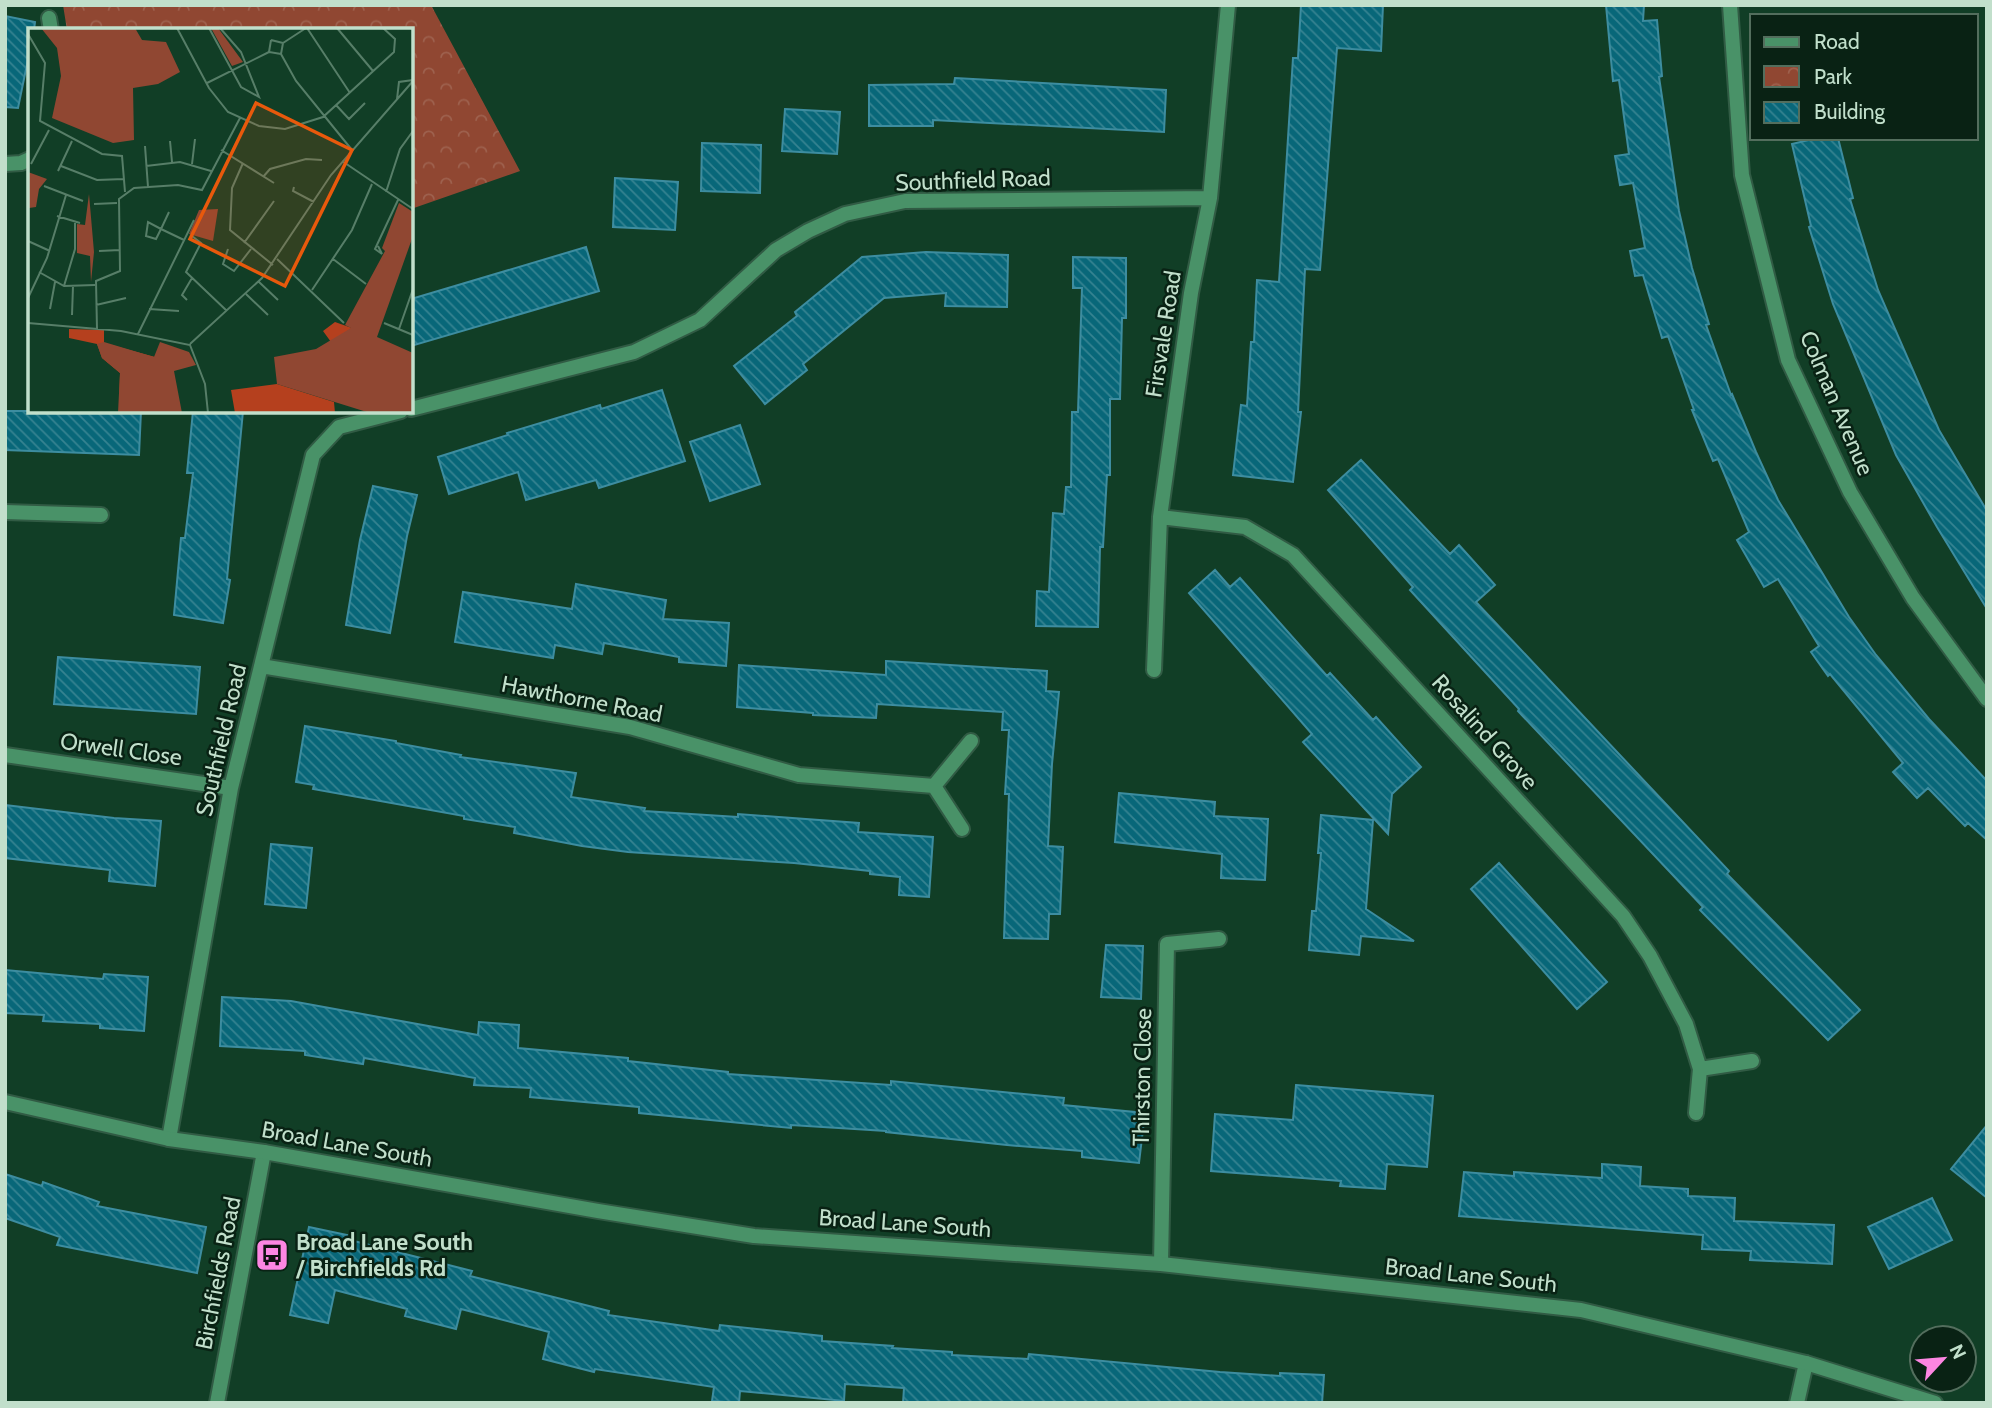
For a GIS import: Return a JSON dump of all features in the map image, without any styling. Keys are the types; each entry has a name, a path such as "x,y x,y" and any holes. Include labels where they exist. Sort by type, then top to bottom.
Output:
{"street":[{"name":"Firsvale Road","path":"1154,670 1160,517 1191,293 1210,198 1227,5"},
{"name":"Colman Avenue","path":"1730,5 1742,175 1788,360 1850,492 1913,598 1987,699"},
{"path":"5,164 28,160"},
{"name":"Southfield Road","path":"413,408 634,352 700,320 776,250 845,214 905,201 1210,198"},
{"name":"Southfield Road","path":"169,1139 231,788 313,455 339,427 393,413"},
{"path":"5,512 101,515"},
{"name":"Rosalind Grove","path":"1160,517 1245,527 1293,555 1623,916 1650,956 1686,1024 1700,1069 1696,1113"},
{"name":"Hawthorne Road","path":"261,666 631,727 799,775 933,786"},
{"path":"962,829 933,786 971,741"},
{"name":"Orwell Close","path":"5,755 231,788"},
{"name":"Thirston Close","path":"1161,1264 1167,944 1219,939"},
{"path":"1700,1069 1752,1061"},
{"name":"Broad Lane South","path":"5,1102 169,1139 264,1152 754,1236 1161,1264 1581,1310 1805,1363 1935,1403"},
{"name":"Birchfields Road","path":"217,1403 264,1152"},
{"path":"1797,1403 1805,1363"}],"green space":[{"path":"63,5 431,5 520,171 413,208 413,28 67,28"}],"building":[{"path":"1301,5 1383,5 1381,51 1337,48 1320,270 1305,269 1298,412 1301,412 1293,482 1233,475 1241,405 1247,406 1257,280 1279,282 1293,58 1298,58"},
{"path":"1606,5 1644,5 1643,21 1657,20 1662,76 1659,77 1679,211 1692,268 1709,324 1706,325 1731,395 1756,452 1778,500 1849,617 1876,655 1929,719 1987,781 1987,840 1968,823 1965,826 1928,788 1917,798 1893,772 1903,763 1830,674 1828,676 1811,652 1819,646 1778,579 1764,587 1737,540 1749,532 1718,459 1713,461 1692,410 1668,336 1662,338 1643,275 1635,276 1630,251 1645,248 1633,183 1620,185 1615,156 1629,154 1619,80 1613,81"},
{"path":"5,16 35,22 34,28 28,28 28,60 18,108 5,107"},
{"path":"955,78 1166,90 1164,132 933,120 933,126 869,126 869,85 954,84"},
{"path":"785,109 840,112 837,154 782,151"},
{"path":"1809,140 1838,140 1853,198 1850,199 1878,290 1939,430 1987,511 1987,609 1896,455 1833,304 1809,227 1811,226 1792,144"},
{"path":"702,143 761,145 760,193 701,191"},
{"path":"615,178 678,182 675,230 613,227"},
{"path":"586,247 599,291 413,345 413,298"},
{"path":"926,252 1008,255 1007,307 945,306 946,293 884,298 803,364 807,370 765,404 734,366 797,316 795,312 862,257"},
{"path":"1073,257 1126,258 1126,318 1122,318 1120,399 1110,399 1110,475 1107,475 1103,547 1100,547 1098,627 1036,626 1037,591 1049,592 1053,513 1064,514 1066,487 1071,487 1072,412 1078,412 1082,288 1073,288"},
{"path":"662,390 685,461 599,488 596,480 526,500 518,472 449,494 438,457 600,405 601,409"},
{"path":"5,411 141,413 139,455 5,450"},
{"path":"193,413 243,413 227,579 230,580 223,623 174,615 181,538 185,538 193,473 187,473"},
{"path":"740,425 760,484 710,501 690,442"},
{"path":"1361,460 1450,554 1459,545 1495,585 1476,602 1729,871 1727,874 1860,1010 1828,1040 1700,910 1703,907 1518,711 1410,590 1413,587 1328,490"},
{"path":"373,486 417,495 390,633 346,625 360,540"},
{"path":"1215,570 1230,587 1240,578 1327,676 1330,673 1373,720 1376,717 1421,767 1392,794 1388,834 1303,742 1312,734 1189,593"},
{"path":"576,584 666,600 663,619 729,623 726,666 679,662 679,657 604,643 602,654 555,645 553,658 455,642 463,592 572,609"},
{"path":"58,657 200,667 196,714 54,704"},
{"path":"886,661 1047,671 1046,691 1059,692 1048,846 1063,847 1060,914 1049,914 1048,939 1004,938 1009,794 1005,794 1009,730 1002,730 1003,712 877,704 876,718 737,707 739,665 886,675"},
{"path":"305,726 396,741 461,755 460,757 576,773 571,797 645,808 644,811 738,817 738,814 859,823 858,832 933,837 929,897 899,895 900,877 870,874 870,871 582,846 514,833 515,827 464,819 464,816 313,789 314,785 296,782"},
{"path":"1119,793 1215,802 1214,816 1268,819 1265,880 1221,878 1222,854 1115,842"},
{"path":"5,805 161,821 155,886 109,881 110,870 5,858"},
{"path":"1321,815 1373,820 1366,909 1414,941 1361,936 1359,955 1309,950 1312,911 1316,911"},
{"path":"271,844 312,848 306,908 265,904"},
{"path":"1499,863 1607,982 1577,1009 1471,889"},
{"path":"1106,945 1143,946 1141,999 1101,997"},
{"path":"5,970 103,979 104,974 148,977 144,1031 100,1028 100,1024 43,1021 44,1015 5,1013"},
{"path":"222,997 291,1001 478,1035 479,1022 519,1025 518,1048 628,1058 628,1061 728,1074 891,1085 891,1081 1064,1098 1063,1105 1145,1113 1139,1163 1082,1157 1082,1151 886,1131 791,1125 791,1128 639,1113 639,1107 530,1097 531,1088 474,1085 475,1078 364,1058 363,1064 305,1055 305,1051 220,1046"},
{"path":"1296,1085 1433,1096 1427,1167 1387,1164 1385,1189 1340,1186 1341,1181 1211,1171 1215,1114 1293,1120"},
{"path":"1987,1125 1987,1198 1951,1169"},
{"path":"1602,1164 1641,1167 1640,1186 1688,1189 1688,1196 1735,1198 1734,1221 1834,1225 1832,1264 1750,1260 1751,1251 1702,1249 1703,1235 1459,1216 1464,1172 1514,1176 1514,1172 1602,1178"},
{"path":"5,1174 42,1186 43,1182 99,1202 97,1206 206,1227 197,1273 57,1245 60,1237 5,1218"},
{"path":"1932,1198 1952,1240 1889,1269 1868,1227"},
{"path":"309,1227 347,1235 346,1239 472,1271 470,1276 609,1311 608,1315 719,1331 720,1325 822,1336 822,1341 952,1352 952,1355 1028,1359 1029,1354 1220,1372 1280,1376 1280,1373 1324,1375 1322,1403 903,1403 904,1388 845,1384 844,1401 740,1391 739,1403 712,1401 714,1387 595,1369 594,1372 543,1359 549,1332 461,1309 456,1329 405,1316 407,1309 335,1290 328,1323 290,1315"}],"place":[{"name":"Broad Lane South / Birchfields Rd","path":"272,1255"}]}
